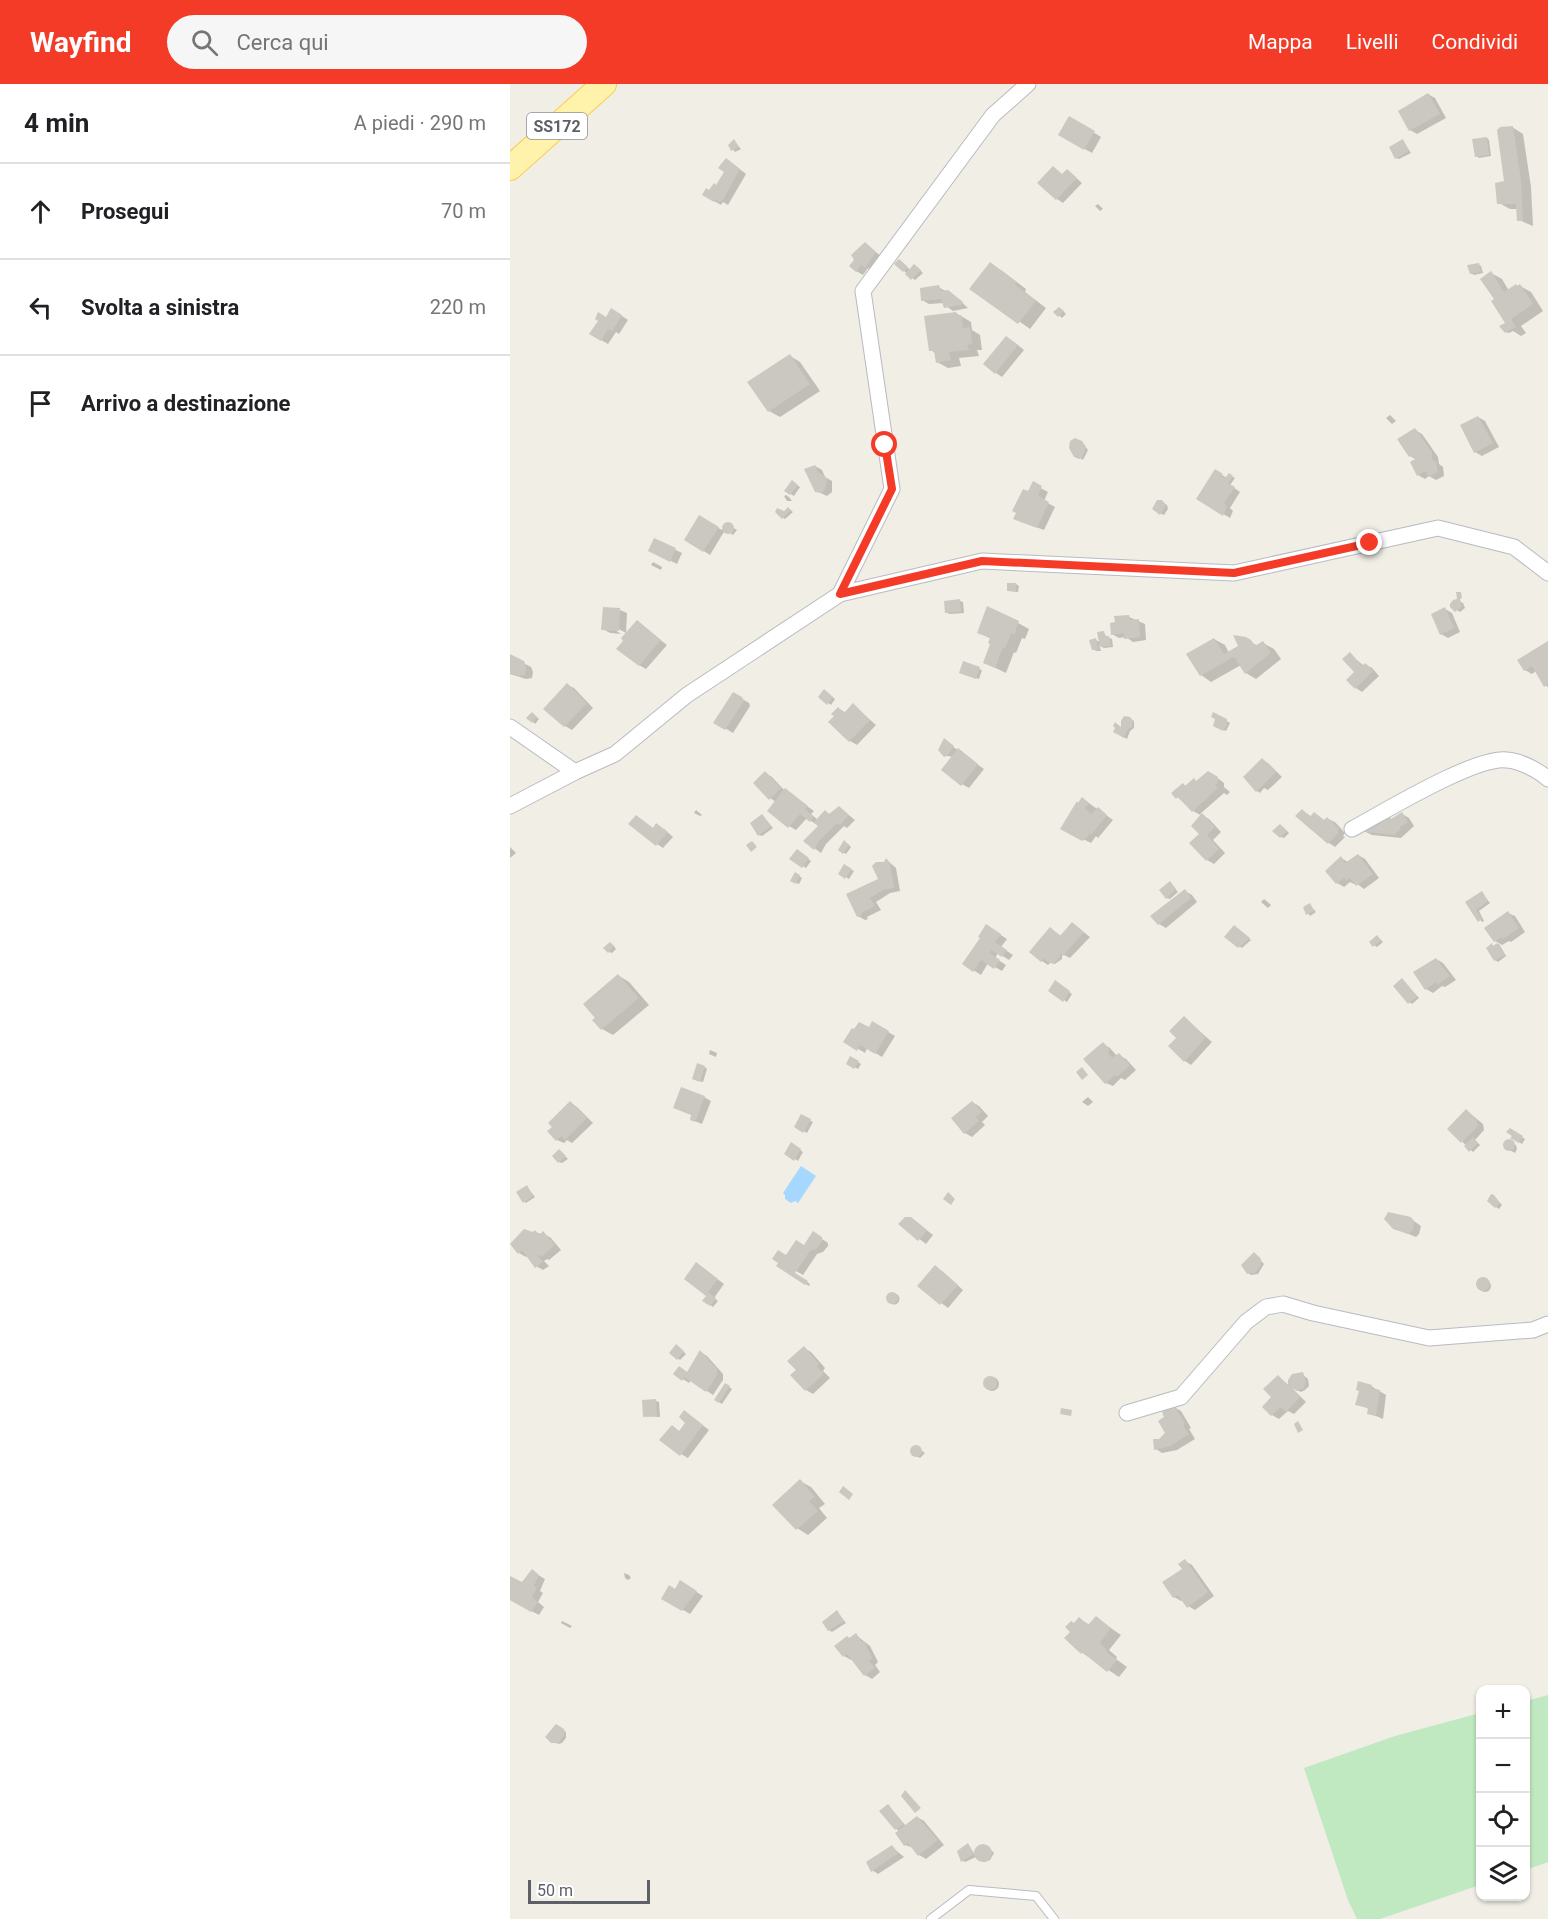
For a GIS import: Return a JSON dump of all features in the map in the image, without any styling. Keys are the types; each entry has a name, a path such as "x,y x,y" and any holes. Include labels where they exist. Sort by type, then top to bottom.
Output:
{"main road":[{"name":"SS172","path":"510,168 604,84"}],"street":[{"path":"840,594 892,489 863,291 993,115 1028,84"},
{"path":"510,806 615,754 687,695 840,594 982,561 1234,573 1438,528 1514,547 1548,573"},
{"path":"510,727 575,772"},
{"path":"1352,829 1467,768 1492,760 1508,759 1541,772 1548,778"},
{"path":"1127,1413 1181,1397 1246,1322 1266,1307 1283,1305 1429,1338 1533,1330 1548,1324"}],"lane":[{"path":"931,1919 969,1890 1036,1896 1054,1919"}],"green space":[{"path":"1548,1695 1548,1862 1530,1869 1530,1739 1530,1700"},
{"path":"1476,1714 1476,1886 1380,1919 1357,1919 1348,1900 1304,1768 1395,1736"}],"water":[{"path":"801,1166 816,1176 798,1203 795,1201 791,1203 785,1199 783,1193"}],"building":[{"path":"1428,93 1440,114 1409,131 1398,111"},
{"path":"1069,116 1095,131 1084,150 1058,135"},
{"path":"1513,126 1521,180 1523,221 1517,221 1516,204 1497,204 1495,183 1504,181 1497,130 1500,127"},
{"path":"1487,137 1489,155 1475,157 1472,139"},
{"path":"734,139 739,147 731,151 728,145"},
{"path":"1403,139 1409,151 1395,159 1389,147"},
{"path":"726,158 740,169 723,200 714,202 702,195 706,188 709,190 714,183 716,185 724,172 718,168"},
{"path":"1053,166 1062,174 1067,169 1077,178 1056,200 1037,183"},
{"path":"865,242 876,252 865,268 861,265 856,272 849,266 854,260 851,255"},
{"path":"899,259 908,267 903,272 894,264"},
{"path":"990,262 1017,282 1015,285 1036,301 1018,324 969,289"},
{"path":"1479,263 1481,272 1470,274 1467,265"},
{"path":"914,264 921,270 911,280 905,274"},
{"path":"1491,271 1504,292 1520,284 1533,304 1511,319 1516,327 1505,333 1499,326 1505,323 1491,301 1494,299 1480,279"},
{"path":"939,285 941,291 948,290 963,302 961,305 944,308 941,299 921,301 920,288"},
{"path":"1059,307 1064,311 1058,317 1053,312"},
{"path":"611,308 622,315 612,331 608,329 601,341 589,334 598,321 595,319 598,312 606,317"},
{"path":"956,312 957,315 961,315 963,328 970,327 972,344 967,345 969,350 949,352 951,360 936,363 934,351 929,351 924,316"},
{"path":"1006,336 1018,345 995,374 983,364"},
{"path":"790,354 810,384 768,412 747,382"},
{"path":"1478,416 1493,443 1474,453 1460,425"},
{"path":"1415,428 1432,452 1432,459 1436,462 1438,472 1428,477 1425,471 1417,476 1410,462 1415,459 1412,455 1409,457 1397,439"},
{"path":"1075,438 1082,441 1086,447 1082,458 1079,459 1074,457 1069,448 1070,441"},
{"path":"815,465 818,472 827,480 822,493 815,492 804,469"},
{"path":"1215,469 1225,478 1229,473 1233,476 1228,483 1235,487 1224,503 1227,506 1223,516 1196,499"},
{"path":"792,480 798,485 790,495 784,491"},
{"path":"1033,481 1042,486 1038,496 1049,502 1037,528 1013,519 1016,513 1012,511 1023,489 1028,491"},
{"path":"1157,500 1162,500 1166,505 1160,515 1152,509"},
{"path":"788,507 791,510 782,519 775,512 777,508 784,511"},
{"path":"699,515 719,527 703,552 684,540"},
{"path":"728,522 734,528 728,534 722,528"},
{"path":"654,538 676,548 670,562 648,551"},
{"path":"1007,583 1016,583 1016,591 1007,591"},
{"path":"1456,592 1461,592 1462,606 1455,612 1450,604 1457,599"},
{"path":"960,599 961,612 945,613 944,601"},
{"path":"987,606 1019,621 1014,635 1011,633 1005,649 1003,647 995,668 983,663 990,638 977,633"},
{"path":"603,607 620,608 619,631 601,630"},
{"path":"1445,607 1454,628 1440,635 1431,614"},
{"path":"1129,615 1130,620 1139,619 1140,637 1124,639 1124,633 1111,635 1110,623 1115,622 1114,616"},
{"path":"637,620 661,640 639,666 616,649 623,641 621,638"},
{"path":"1104,631 1105,636 1109,636 1111,646 1100,647 1097,632"},
{"path":"1233,635 1246,637 1255,646 1263,641 1271,653 1245,674 1234,657 1200,676 1186,654 1214,638 1224,654 1238,646"},
{"path":"1096,638 1098,650 1092,650 1089,640"},
{"path":"1548,641 1548,684 1544,687 1532,666 1524,671 1517,660"},
{"path":"1350,652 1362,666 1365,663 1373,671 1355,689 1346,680 1354,672 1342,659"},
{"path":"510,654 524,661 525,675 518,676 510,673"},
{"path":"963,661 980,667 976,679 959,673"},
{"path":"567,683 587,703 564,727 543,709"},
{"path":"824,689 833,697 827,705 818,697"},
{"path":"733,692 742,697 744,701 725,730 713,723"},
{"path":"853,703 870,720 849,742 828,722 834,716 831,714 838,707 844,713"},
{"path":"532,712 537,717 532,723 526,718"},
{"path":"1213,712 1227,719 1227,725 1223,731 1213,726 1215,719 1211,717"},
{"path":"1124,716 1130,717 1133,721 1132,727 1127,730 1124,738 1113,732 1115,728 1113,726 1115,722 1121,727"},
{"path":"944,738 954,746 944,757 938,750"},
{"path":"958,748 978,764 961,786 941,770"},
{"path":"1262,758 1276,772 1256,792 1243,777"},
{"path":"765,771 781,788 769,800 753,783"},
{"path":"1208,771 1218,777 1215,785 1218,788 1192,812 1171,793 1183,783 1185,786 1194,778 1196,781"},
{"path":"785,788 808,806 805,809 814,817 810,822 800,814 788,828 767,811"},
{"path":"1082,797 1089,803 1085,808 1091,814 1098,807 1107,815 1091,835 1089,833 1088,837 1082,841 1060,829 1077,801 1078,803"},
{"path":"839,806 849,815 840,825 837,823 819,841 814,850 803,841 818,826 814,822 825,810 829,814"},
{"path":"1302,809 1310,817 1314,812 1324,820 1327,817 1339,829 1328,844 1295,816"},
{"path":"1402,812 1408,822 1400,827 1396,835 1364,832 1381,818 1383,822 1390,816 1391,819"},
{"path":"1202,813 1215,827 1207,835 1219,849 1206,861 1189,843 1199,834 1191,826"},
{"path":"762,814 771,826 758,836 750,823"},
{"path":"636,815 653,828 656,823 668,832 656,846 628,824"},
{"path":"1280,824 1287,831 1280,838 1272,831"},
{"path":"844,840 849,845 843,854 838,850"},
{"path":"752,841 757,847 751,852 746,845"},
{"path":"797,849 809,858 802,868 789,859"},
{"path":"1358,854 1373,874 1356,886 1350,878 1346,881 1344,878 1336,884 1325,871 1341,856 1345,863"},
{"path":"886,858 890,863 894,888 883,890 870,898 875,906 857,917 846,894 878,879 872,866 876,862 884,862"},
{"path":"844,864 852,869 845,879 838,874"},
{"path":"795,872 800,875 796,884 790,881"},
{"path":"1170,881 1176,889 1166,899 1159,890"},
{"path":"1185,889 1191,898 1158,925 1150,916"},
{"path":"1482,891 1488,901 1476,910 1482,919 1478,922 1465,902"},
{"path":"1310,903 1314,911 1306,915 1303,907"},
{"path":"1508,911 1519,928 1494,942 1484,928"},
{"path":"1072,922 1084,932 1063,956 1060,953 1060,957 1054,964 1047,962 1045,958 1041,962 1029,952 1050,927 1060,936"},
{"path":"986,924 1001,934 995,942 1007,950 1002,957 991,950 990,953 1000,960 994,969 981,960 973,972 962,964 980,938 978,937"},
{"path":"1234,925 1250,938 1238,948 1224,937"},
{"path":"1377,935 1381,940 1373,947 1369,942"},
{"path":"610,942 614,946 608,953 603,948"},
{"path":"1492,943 1493,946 1497,943 1505,955 1494,961 1486,948"},
{"path":"1436,958 1450,976 1425,990 1413,972"},
{"path":"618,974 639,998 601,1030 592,1020 595,1018 583,1004"},
{"path":"1402,978 1417,996 1408,1004 1393,986"},
{"path":"1055,980 1070,991 1063,1002 1048,991"},
{"path":"1184,1016 1206,1037 1184,1062 1168,1046 1176,1038 1169,1031"},
{"path":"872,1021 889,1031 875,1054 860,1045 857,1051 843,1042 859,1022 869,1027"},
{"path":"1103,1042 1110,1050 1108,1052 1112,1058 1119,1053 1130,1065 1105,1084 1083,1059"},
{"path":"850,1056 859,1061 854,1069 846,1064"},
{"path":"697,1063 705,1066 700,1082 692,1079"},
{"path":"1082,1067 1088,1075 1082,1080 1076,1072"},
{"path":"681,1087 705,1096 695,1122 690,1120 691,1115 673,1108"},
{"path":"570,1101 587,1118 565,1140 561,1136 556,1141 547,1131 552,1127 548,1123"},
{"path":"972,1101 982,1112 976,1117 979,1121 964,1134 951,1118"},
{"path":"1466,1109 1476,1119 1478,1126 1461,1143 1447,1129"},
{"path":"801,1114 811,1119 803,1133 794,1127"},
{"path":"1510,1128 1523,1136 1519,1143 1510,1138 1512,1136 1506,1132"},
{"path":"1473,1137 1478,1143 1469,1152 1464,1146"},
{"path":"1511,1139 1515,1145 1511,1151 1507,1151 1503,1143"},
{"path":"791,1142 801,1149 794,1161 784,1154"},
{"path":"559,1149 566,1156 558,1163 552,1156"},
{"path":"527,1185 533,1196 523,1203 516,1192"},
{"path":"948,1192 955,1199 951,1205 943,1199"},
{"path":"1491,1194 1500,1203 1495,1208 1487,1201"},
{"path":"1388,1212 1411,1217 1414,1221 1413,1230 1408,1234 1393,1229 1384,1219"},
{"path":"905,1217 911,1217 927,1230 918,1241 898,1224"},
{"path":"524,1229 533,1232 535,1230 539,1235 543,1231 555,1245 541,1257 538,1256 543,1262 535,1268 522,1250 518,1254 510,1244"},
{"path":"813,1231 822,1237 822,1242 816,1249 810,1251 795,1273 808,1281 805,1285 776,1266 778,1263 772,1259 778,1250 786,1255 796,1240 804,1245"},
{"path":"1254,1252 1261,1259 1261,1266 1255,1273 1247,1274 1241,1265"},
{"path":"696,1262 718,1279 708,1292 716,1298 710,1306 702,1301 706,1296 684,1279"},
{"path":"935,1265 958,1285 940,1305 917,1286"},
{"path":"1483,1277 1488,1279 1490,1284 1488,1289 1483,1291 1478,1289 1476,1284 1478,1279"},
{"path":"894,1292 897,1293 897,1303 890,1304 887,1303 886,1296 887,1293"},
{"path":"676,1344 684,1351 677,1360 669,1353"},
{"path":"804,1346 824,1374 805,1391 790,1375 796,1370 787,1361"},
{"path":"700,1350 717,1369 717,1375 706,1392 684,1377 682,1381 673,1374 679,1366 687,1372"},
{"path":"1303,1372 1306,1381 1304,1388 1297,1391 1290,1387 1300,1397 1286,1412 1281,1407 1271,1416 1262,1407 1271,1397 1263,1389 1278,1375 1288,1385 1292,1374"},
{"path":"987,1376 993,1376 997,1383 993,1390 987,1390 983,1386 983,1380"},
{"path":"1358,1381 1380,1390 1376,1416 1367,1414 1368,1408 1355,1405 1359,1391 1356,1390"},
{"path":"725,1383 730,1386 719,1403 714,1400"},
{"path":"656,1399 657,1416 643,1417 642,1400"},
{"path":"1174,1405 1189,1434 1170,1446 1154,1450 1153,1439 1159,1439 1165,1433 1158,1421 1164,1417 1162,1412"},
{"path":"1061,1408 1072,1410 1071,1416 1060,1414"},
{"path":"684,1410 703,1425 680,1456 659,1440 672,1425 679,1431 685,1423 679,1417"},
{"path":"1298,1421 1303,1430 1298,1433 1294,1424"},
{"path":"916,1445 922,1451 916,1457 910,1451"},
{"path":"800,1479 815,1497 809,1501 818,1511 796,1530 772,1505"},
{"path":"843,1486 853,1494 849,1500 839,1492"},
{"path":"1185,1559 1208,1592 1187,1608 1178,1595 1173,1598 1162,1582 1182,1569 1178,1564"},
{"path":"532,1569 539,1575 534,1586 537,1588 532,1597 538,1602 531,1612 510,1600 510,1576 522,1582"},
{"path":"680,1580 697,1591 682,1611 661,1599 669,1585 675,1589"},
{"path":"837,1610 844,1621 828,1631 822,1622"},
{"path":"1096,1616 1111,1628 1100,1643 1107,1650 1106,1652 1117,1660 1107,1672 1082,1652 1081,1654 1064,1638 1070,1632 1065,1627 1071,1621 1074,1623 1079,1617 1088,1625"},
{"path":"856,1633 862,1642 864,1641 872,1658 869,1661 875,1668 864,1676 847,1654 843,1657 834,1646 847,1636 849,1638"},
{"path":"556,1724 564,1729 565,1733 559,1743 551,1743 545,1737"},
{"path":"905,1790 921,1808 915,1813 901,1796"},
{"path":"888,1804 904,1824 895,1830 879,1811"},
{"path":"917,1816 938,1840 918,1856 908,1843 904,1846 895,1833"},
{"path":"968,1843 974,1854 961,1862 957,1851"},
{"path":"983,1844 989,1847 992,1853 989,1859 983,1862 977,1859 974,1853 977,1847"},
{"path":"892,1845 898,1853 871,1872 866,1862"}],"route":[{"path":"885,445 892,489 840,594 982,561 1234,573 1370,543"}]}
